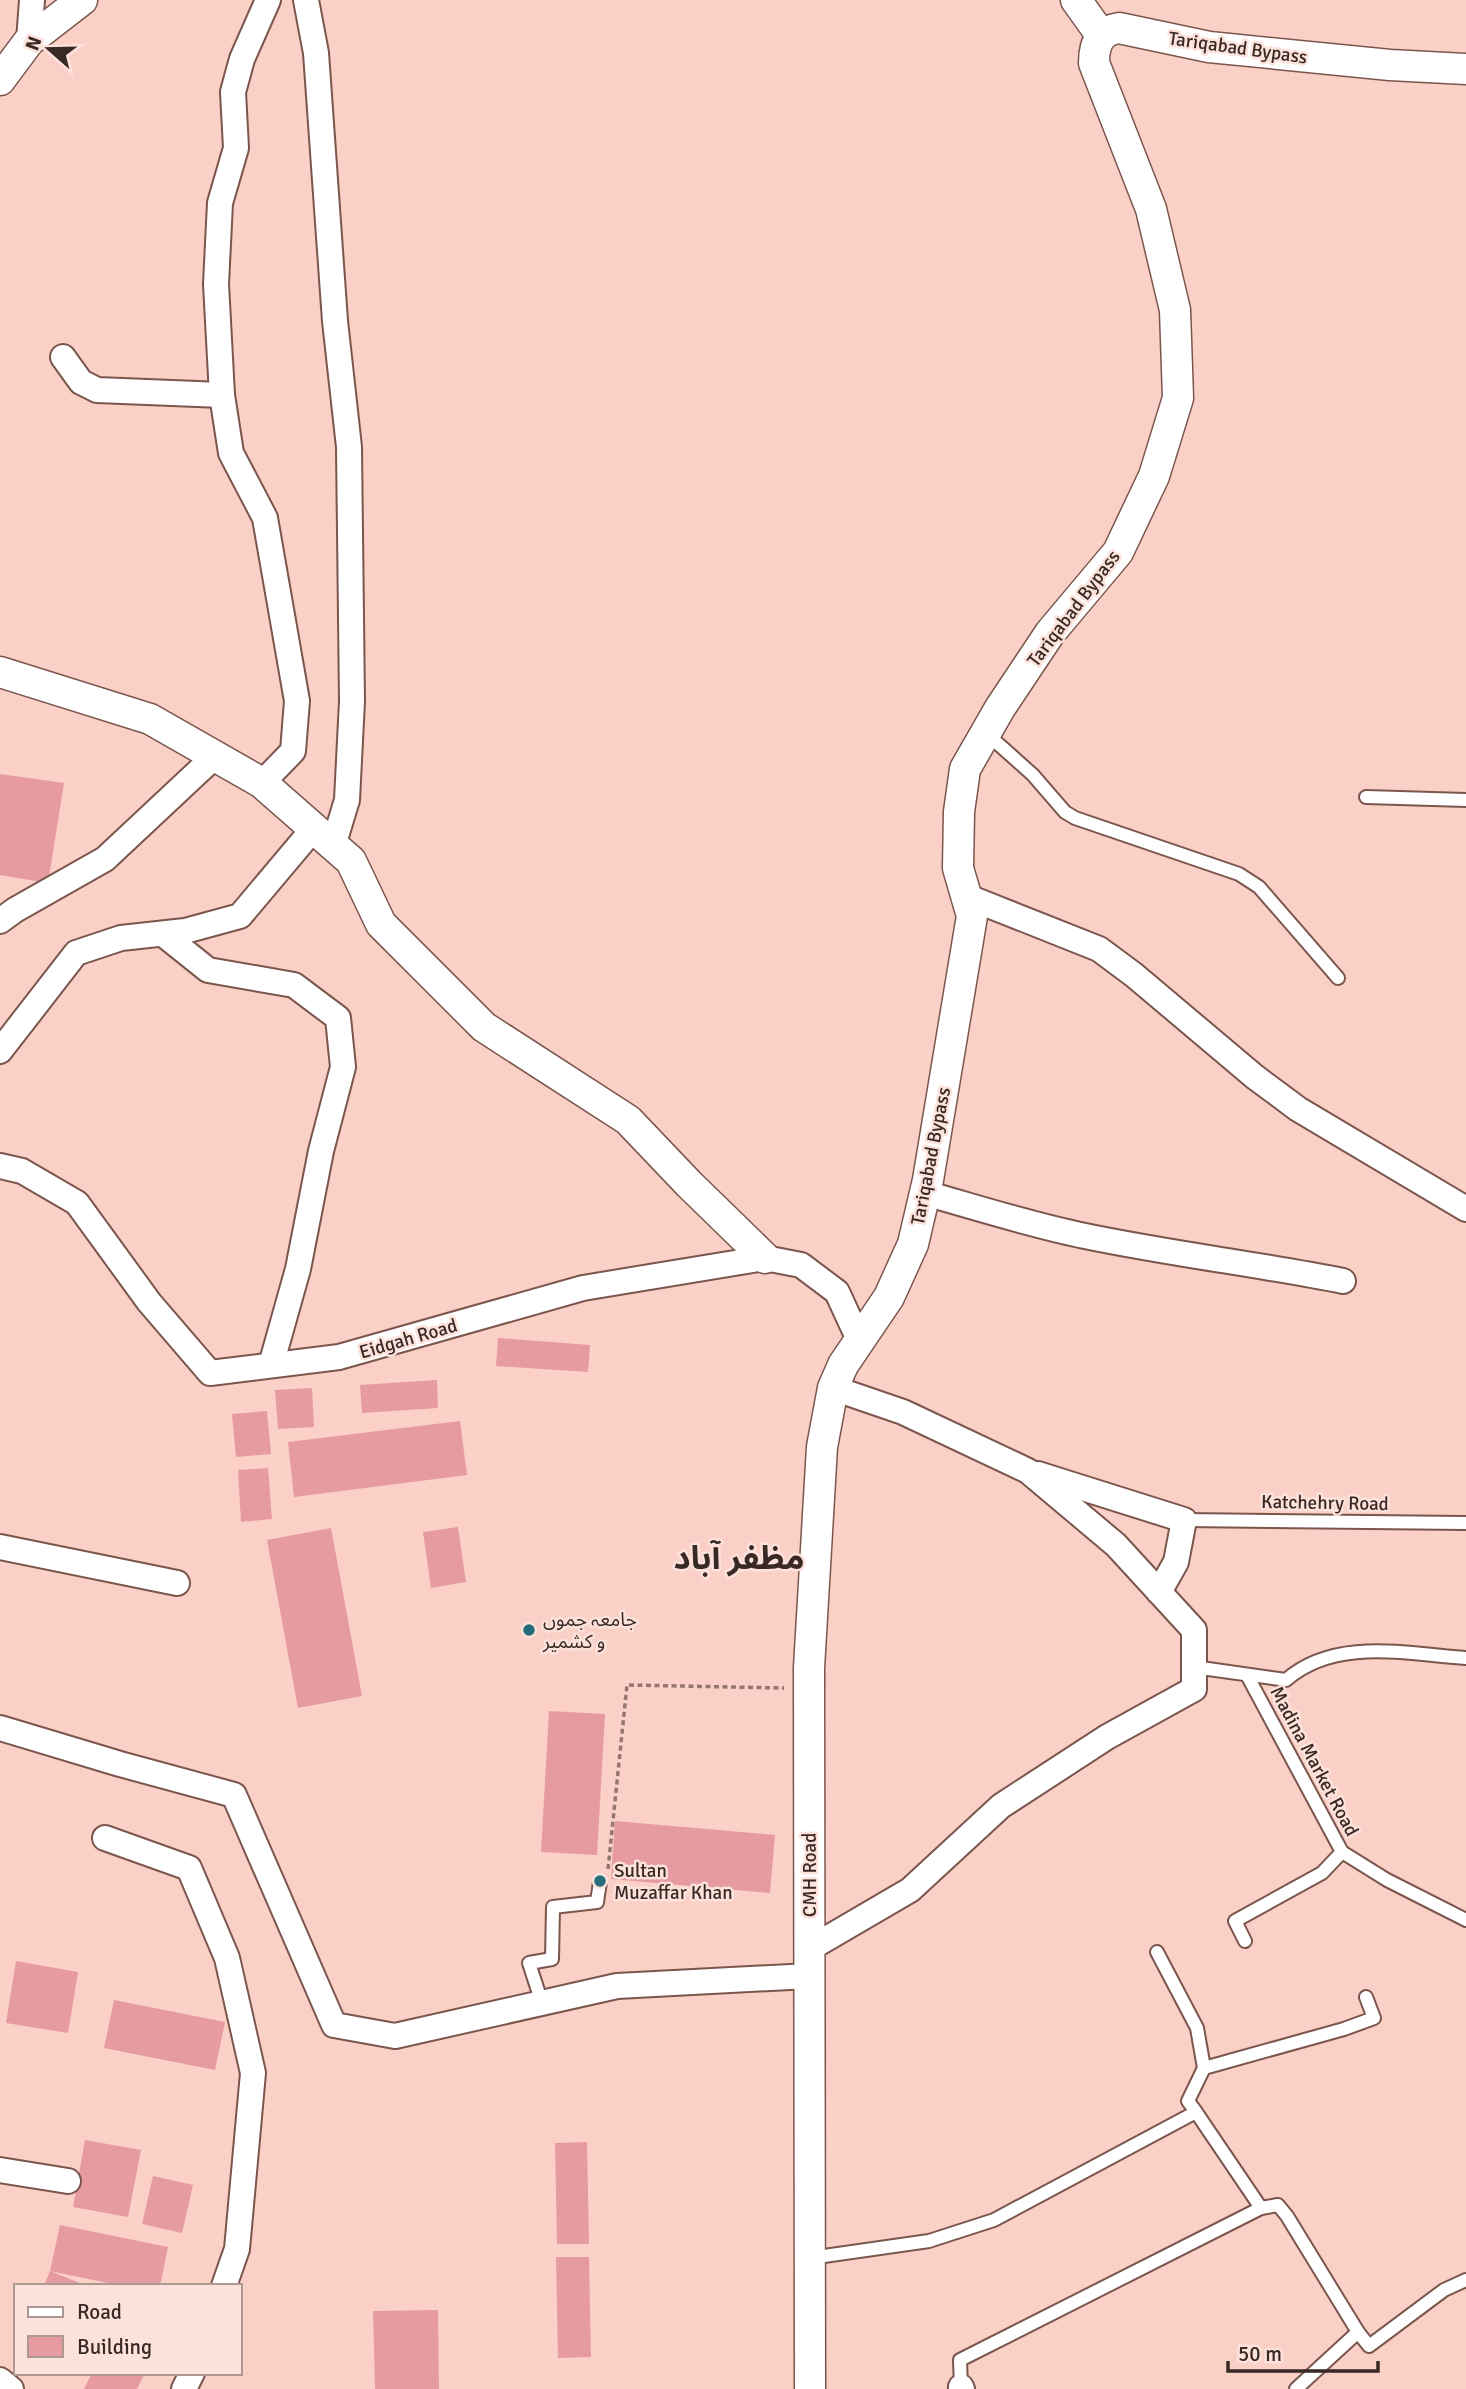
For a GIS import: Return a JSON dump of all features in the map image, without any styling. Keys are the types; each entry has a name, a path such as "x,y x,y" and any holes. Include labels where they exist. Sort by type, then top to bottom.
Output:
{"street":[{"path":"0,80 16,46 32,0"},
{"path":"16,46 82,0"},
{"path":"262,783 293,751 297,701 265,518 231,453 222,395 216,284 220,203 236,148 233,92 242,59 268,0"},
{"path":"0,1051 76,953 121,937 185,931 240,916 324,837 346,800 352,701 349,447 335,321 316,53 306,0"},
{"path":"1076,0 1101,35"},
{"name":"Tariqabad Bypass","path":"846,1365 890,1297 913,1244 925,1193 972,916 958,868 959,812 965,769 1050,633 1118,552 1154,476 1178,398 1175,310 1152,209 1094,62 1094,49 1101,35 1110,29 1119,28 1209,47 1391,65 1466,69"},
{"path":"63,357 81,382 97,390 222,395"},
{"path":"0,672 150,719 262,783 351,861 381,924 484,1027 628,1121 765,1258"},
{"path":"0,921 105,859 215,755"},
{"path":"968,897 1099,949 1298,1109 1466,1209"},
{"path":"163,934 208,970 294,985 338,1018 343,1067 321,1152 298,1269 271,1366"},
{"name":"Eidgah Road","path":"0,1166 22,1171 77,1203 149,1302 210,1373 339,1357 583,1288 765,1258 801,1265 837,1292 846,1365"},
{"path":"925,1193 1085,1236 1279,1268 1343,1282"},
{"path":"846,1365 903,1412 1028,1471 1184,1520 1176,1562 1159,1592"},
{"name":"CMH Road","path":"810,2389 809,1688 822,1447 846,1365"},
{"path":"0,1728 233,1795 334,2025 395,2036 617,1986 809,1962 910,1890 1001,1806 1107,1737 1194,1689 1194,1630 1116,1545 1028,1471"},
{"path":"0,1547 177,1583"},
{"path":"106,1838 189,1868 228,1958 253,2073 237,2249 225,2284"},
{"path":"0,2170 68,2181"},
{"path":"0,2380 11,2389"}],"lane":[{"path":"986,733 1033,775 1065,812 1075,818 1239,874 1259,887 1338,978"},
{"path":"1366,797 1466,800"},
{"name":"Katchehry Road","path":"1184,1520 1466,1523"},
{"path":"1194,1667 1286,1680 1319,1659 1364,1652 1466,1658"},
{"name":"Madina Market Road","path":"1247,1675 1342,1852 1398,1886 1466,1920"},
{"path":"1245,1941 1235,1921 1322,1873 1342,1852"},
{"path":"542,2003 529,1963 552,1959 553,1907 597,1902 600,1882"},
{"path":"1157,1952 1197,2028 1204,2068 1188,2101 1261,2208"},
{"path":"1204,2068 1374,2018 1366,1997"},
{"path":"809,2258 929,2241 994,2220 1196,2112"},
{"path":"960,2388 960,2360 1261,2208 1278,2205 1369,2346 1444,2290 1466,2280"},
{"path":"1296,2389 1358,2332"}],"path":[{"path":"600,1882 608,1881 627,1685 809,1688"}],"building":[{"path":"0,774 64,783 48,883 0,875"},
{"path":"498,1338 590,1345 588,1372 496,1366"},
{"path":"437,1380 438,1408 362,1413 360,1385"},
{"path":"312,1388 314,1427 278,1429 275,1390"},
{"path":"267,1411 271,1454 236,1457 232,1414"},
{"path":"460,1421 467,1475 294,1497 288,1442"},
{"path":"268,1468 272,1519 241,1522 238,1470"},
{"path":"458,1527 466,1582 431,1588 423,1532"},
{"path":"331,1528 362,1696 298,1708 267,1540"},
{"path":"549,1711 605,1714 597,1855 541,1852"},
{"path":"615,1821 775,1835 770,1893 611,1879"},
{"path":"16,1961 78,1972 68,2033 6,2023"},
{"path":"114,2000 225,2022 215,2070 104,2048"},
{"path":"85,2140 141,2150 128,2217 73,2207"},
{"path":"587,2142 589,2244 557,2244 555,2143"},
{"path":"153,2176 193,2185 182,2233 142,2224"},
{"path":"60,2225 168,2247 160,2284 112,2284 50,2271"},
{"path":"556,2257 589,2257 591,2357 558,2358"},
{"path":"50,2271 82,2284 45,2284"},
{"path":"438,2310 439,2389 375,2389 373,2311"},
{"path":"91,2375 144,2375 137,2389 84,2389"}],"place":[{"name":"جامعہ جموں و کشمیر","path":"529,1630"},
{"name":"Sultan Muzaffar Khan","path":"600,1881"}],"district":[{"name":"مظفر آباد","path":"739,1557"}]}
